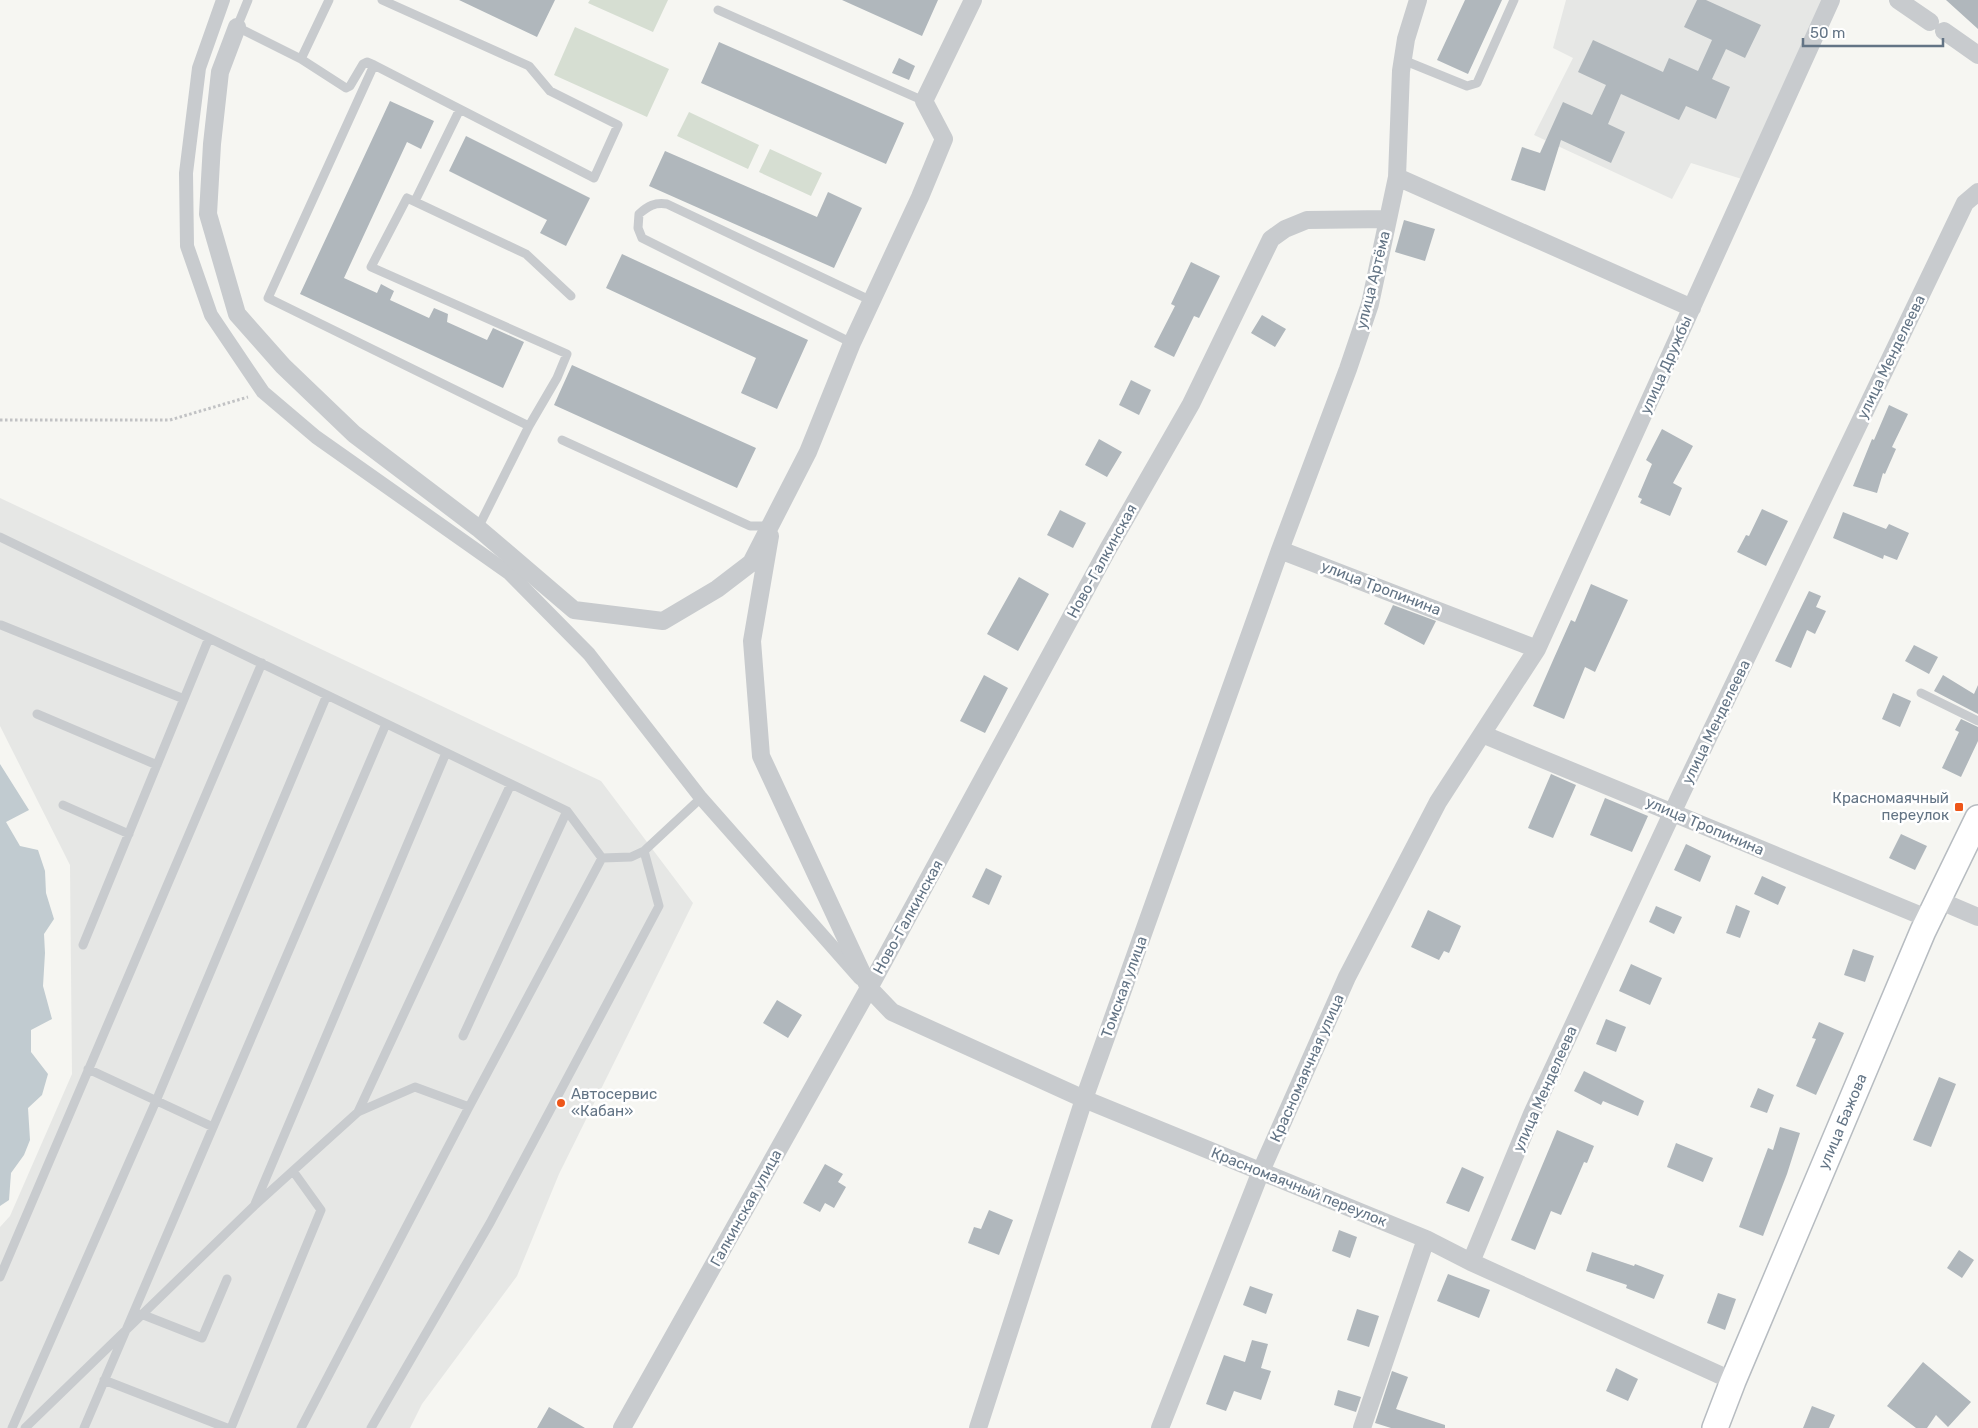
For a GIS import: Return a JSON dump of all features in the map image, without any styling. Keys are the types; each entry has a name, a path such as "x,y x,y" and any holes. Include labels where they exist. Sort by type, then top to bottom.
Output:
{"main road":[{"name":"улица Бажова","path":"1715,1428 1733,1381 1933,910 1978,818"}],"street":[{"path":"223,0 199,68 186,173 187,246 211,315 263,392 316,437 509,573 589,654 701,798 869,988"},
{"path":"237,27 220,72 212,144 208,214 237,314 283,366 354,434 478,528 574,610 663,621 717,590 751,563 808,452 852,342 944,139 924,101 973,0"},
{"name":"улица Артёма","path":"1280,550 1370,304 1397,177 1403,60 1406,39 1418,0"},
{"name":"улица Дружбы","path":"1485,729 1538,649 1831,0"},
{"path":"1898,0 1978,54"},
{"path":"1397,177 1692,308"},
{"name":"улица Менделеева","path":"1472,1262 1532,1114 1673,813 1965,203 1978,192"},
{"name":"Ново-Галкинская","path":"869,988 1108,550 1191,404 1271,239 1285,229 1307,220 1388,219"},
{"name":"Красномаячный переулок","path":"773,522 752,641 761,756 869,988 892,1012 1084,1098 1426,1239 1472,1262 1733,1381"},
{"name":"улица Тропинина","path":"1280,550 1538,649"},
{"name":"Томская улица","path":"978,1428 1084,1098 1280,550"},
{"name":"улица Тропинина","path":"1485,729 1673,813 1933,910 1978,918"},
{"name":"Красномаячная улица","path":"1160,1428 1261,1171 1347,977 1438,802 1485,729"},
{"name":"Галкинская улица","path":"622,1428 869,988"},
{"path":"1362,1428 1426,1239"}],"lane":[{"path":"248,0 237,27 301,60 346,88 350,86 363,64 367,62 594,178 618,126 550,91 529,66 382,0"},
{"path":"301,60 330,0"},
{"path":"1403,60 1467,86 1477,83 1514,0"},
{"path":"718,10 924,101"},
{"path":"374,65 268,298 529,426"},
{"path":"414,201 460,109"},
{"path":"478,528 529,426 557,378 567,354 371,267 408,198 526,254 571,296"},
{"path":"852,342 642,238 638,228 639,214 647,207 658,202 667,204 872,301"},
{"path":"562,440 750,526 765,526 773,522"},
{"path":"0,537 567,811 602,858"},
{"path":"1,625 184,699"},
{"path":"83,945 209,638"},
{"path":"0,1277 262,663"},
{"path":"1921,693 1978,721"},
{"path":"12,1428 156,1101 327,695"},
{"path":"37,714 157,765"},
{"path":"84,1428 386,724"},
{"path":"254,1206 446,753"},
{"path":"358,1112 511,784"},
{"path":"602,858 631,857 644,851 701,798"},
{"path":"63,805 129,834"},
{"path":"463,1036 567,811"},
{"path":"371,1428 490,1223 659,906 644,851"},
{"path":"301,1428 602,858"},
{"path":"88,1069 213,1127"},
{"path":"24,1428 254,1206 358,1112 415,1087 469,1107"},
{"path":"231,1428 321,1210 293,1171"},
{"path":"141,1314 202,1338 227,1279"},
{"path":"104,1380 227,1428"}],"path":[{"path":"0,420 170,420 263,392"}],"shaded area":[{"path":"590,0 668,0 653,32 588,3"},
{"path":"1566,0 1825,0 1745,180 1691,163 1672,199 1534,135 1573,58 1553,48"},
{"path":"575,27 669,69 647,117 554,75"},
{"path":"689,112 759,145 748,169 677,136"},
{"path":"770,149 822,173 811,196 759,172"},
{"path":"0,498 601,781 693,903 559,1174 517,1276 422,1404 410,1428 0,1428 0,1227 10,1216 72,1074 70,865 0,726"},
{"path":"0,764 29,810 6,822 20,846 38,850 45,871 46,893 54,919 44,934 43,986 52,1019 31,1030 31,1052 48,1074 42,1095 28,1108 30,1140 24,1155 11,1173 9,1200 0,1206"}],"building":[{"path":"459,0 555,0 537,37"},
{"path":"842,0 938,0 922,36"},
{"path":"1465,0 1502,0 1468,74 1437,60"},
{"path":"1697,0 1706,0 1761,25 1745,58 1726,49 1712,79 1730,87 1716,119 1686,106 1679,120 1621,94 1608,124 1625,132 1611,163 1561,140 1545,191 1511,180 1522,147 1540,153 1563,102 1592,115 1606,85 1578,72 1593,40 1663,72 1669,58 1698,71 1712,40 1684,27"},
{"path":"1946,0 1978,0 1978,29"},
{"path":"719,42 904,123 886,164 701,83"},
{"path":"899,58 915,66 909,80 892,73"},
{"path":"390,101 434,121 421,149 407,142 344,278 377,293 381,284 394,291 390,300 429,318 434,308 448,314 447,322 487,340 493,328 524,342 503,388 300,294"},
{"path":"466,136 590,198 566,246 540,233 547,220 449,171"},
{"path":"665,151 817,217 828,192 862,208 834,268 649,186"},
{"path":"1404,220 1435,229 1425,261 1395,252"},
{"path":"622,254 808,340 777,409 741,393 756,358 606,288"},
{"path":"1191,262 1220,276 1199,318 1194,316 1174,357 1154,347 1175,306 1171,304"},
{"path":"1262,315 1286,329 1275,347 1251,333"},
{"path":"572,365 756,448 737,488 554,405"},
{"path":"1131,380 1151,390 1139,415 1119,405"},
{"path":"1889,405 1908,414 1892,447 1896,449 1885,474 1883,473 1877,493 1853,486 1872,439 1874,440"},
{"path":"1662,429 1693,446 1673,483 1682,488 1670,516 1640,503 1642,499 1638,497 1652,464 1646,460"},
{"path":"1099,439 1122,452 1107,477 1085,465"},
{"path":"1762,509 1788,521 1766,566 1737,552 1746,535 1749,536"},
{"path":"1060,510 1086,523 1073,548 1047,535"},
{"path":"1843,512 1886,529 1889,524 1909,533 1897,560 1884,555 1883,559 1833,538"},
{"path":"1019,577 1049,594 1018,651 987,634"},
{"path":"1591,584 1628,600 1595,672 1585,667 1564,719 1533,706 1571,620 1575,622"},
{"path":"1809,591 1821,596 1816,607 1826,611 1815,634 1807,630 1791,668 1775,661"},
{"path":"1393,605 1436,621 1424,645 1384,624"},
{"path":"1914,645 1938,657 1929,674 1905,661"},
{"path":"984,675 1008,688 985,733 960,721"},
{"path":"1943,675 1974,694 1978,685 1978,714 1934,691"},
{"path":"1893,693 1911,701 1900,727 1882,719"},
{"path":"1961,719 1978,727 1978,741 1961,777 1942,768 1959,732 1955,730"},
{"path":"1551,774 1576,785 1553,838 1528,828"},
{"path":"1605,798 1648,816 1632,852 1590,835"},
{"path":"1901,834 1927,846 1915,870 1889,858"},
{"path":"1686,844 1711,856 1700,882 1674,870"},
{"path":"986,868 1002,876 989,905 972,897"},
{"path":"1762,876 1786,887 1778,905 1754,894"},
{"path":"1736,905 1750,911 1740,938 1726,933"},
{"path":"1656,906 1682,917 1674,934 1649,922"},
{"path":"1428,910 1461,926 1449,953 1444,951 1439,960 1411,947"},
{"path":"1853,949 1874,956 1865,982 1844,975"},
{"path":"1631,964 1662,978 1650,1005 1619,991"},
{"path":"777,1000 802,1015 788,1038 763,1023"},
{"path":"1606,1019 1626,1027 1616,1052 1596,1044"},
{"path":"1819,1022 1844,1033 1816,1095 1796,1086 1816,1039 1812,1038"},
{"path":"1584,1071 1644,1101 1638,1116 1603,1101 1601,1105 1574,1091"},
{"path":"1939,1077 1956,1084 1931,1147 1913,1140"},
{"path":"1758,1088 1774,1095 1767,1113 1750,1107"},
{"path":"1780,1127 1800,1133 1787,1174 1763,1236 1739,1227 1768,1148 1773,1150"},
{"path":"1557,1130 1594,1146 1587,1163 1584,1162 1561,1215 1551,1211 1535,1250 1511,1240"},
{"path":"1676,1143 1713,1158 1703,1182 1667,1167"},
{"path":"825,1164 843,1174 838,1182 846,1187 834,1208 825,1203 820,1212 803,1203"},
{"path":"1462,1167 1484,1177 1469,1212 1446,1203"},
{"path":"989,1210 1013,1220 999,1255 968,1243 974,1227 981,1229"},
{"path":"1339,1230 1357,1237 1350,1258 1332,1251"},
{"path":"1959,1250 1974,1260 1962,1278 1947,1268"},
{"path":"1592,1252 1634,1266 1635,1264 1664,1275 1654,1299 1626,1288 1627,1285 1586,1271"},
{"path":"1448,1274 1490,1290 1479,1318 1437,1301"},
{"path":"1250,1286 1273,1294 1266,1314 1243,1305"},
{"path":"1718,1293 1736,1299 1725,1330 1707,1323"},
{"path":"1357,1309 1379,1316 1369,1347 1347,1340"},
{"path":"1252,1340 1268,1344 1261,1368 1271,1371 1261,1400 1234,1391 1226,1411 1206,1404 1224,1355 1245,1362"},
{"path":"1923,1362 1971,1402 1948,1427 1936,1415 1927,1428 1916,1428 1887,1406"},
{"path":"1616,1368 1638,1379 1628,1401 1606,1391"},
{"path":"1392,1371 1408,1377 1396,1409 1445,1425 1445,1428 1391,1428 1375,1423"},
{"path":"1338,1390 1361,1397 1356,1412 1334,1405"},
{"path":"1812,1406 1835,1415 1829,1428 1803,1428"},
{"path":"549,1407 585,1428 537,1428"}],"place":[{"name":"Красномаячный переулок","path":"1959,807"},
{"name":"Автосервис «Кабан»","path":"561,1103"}]}
